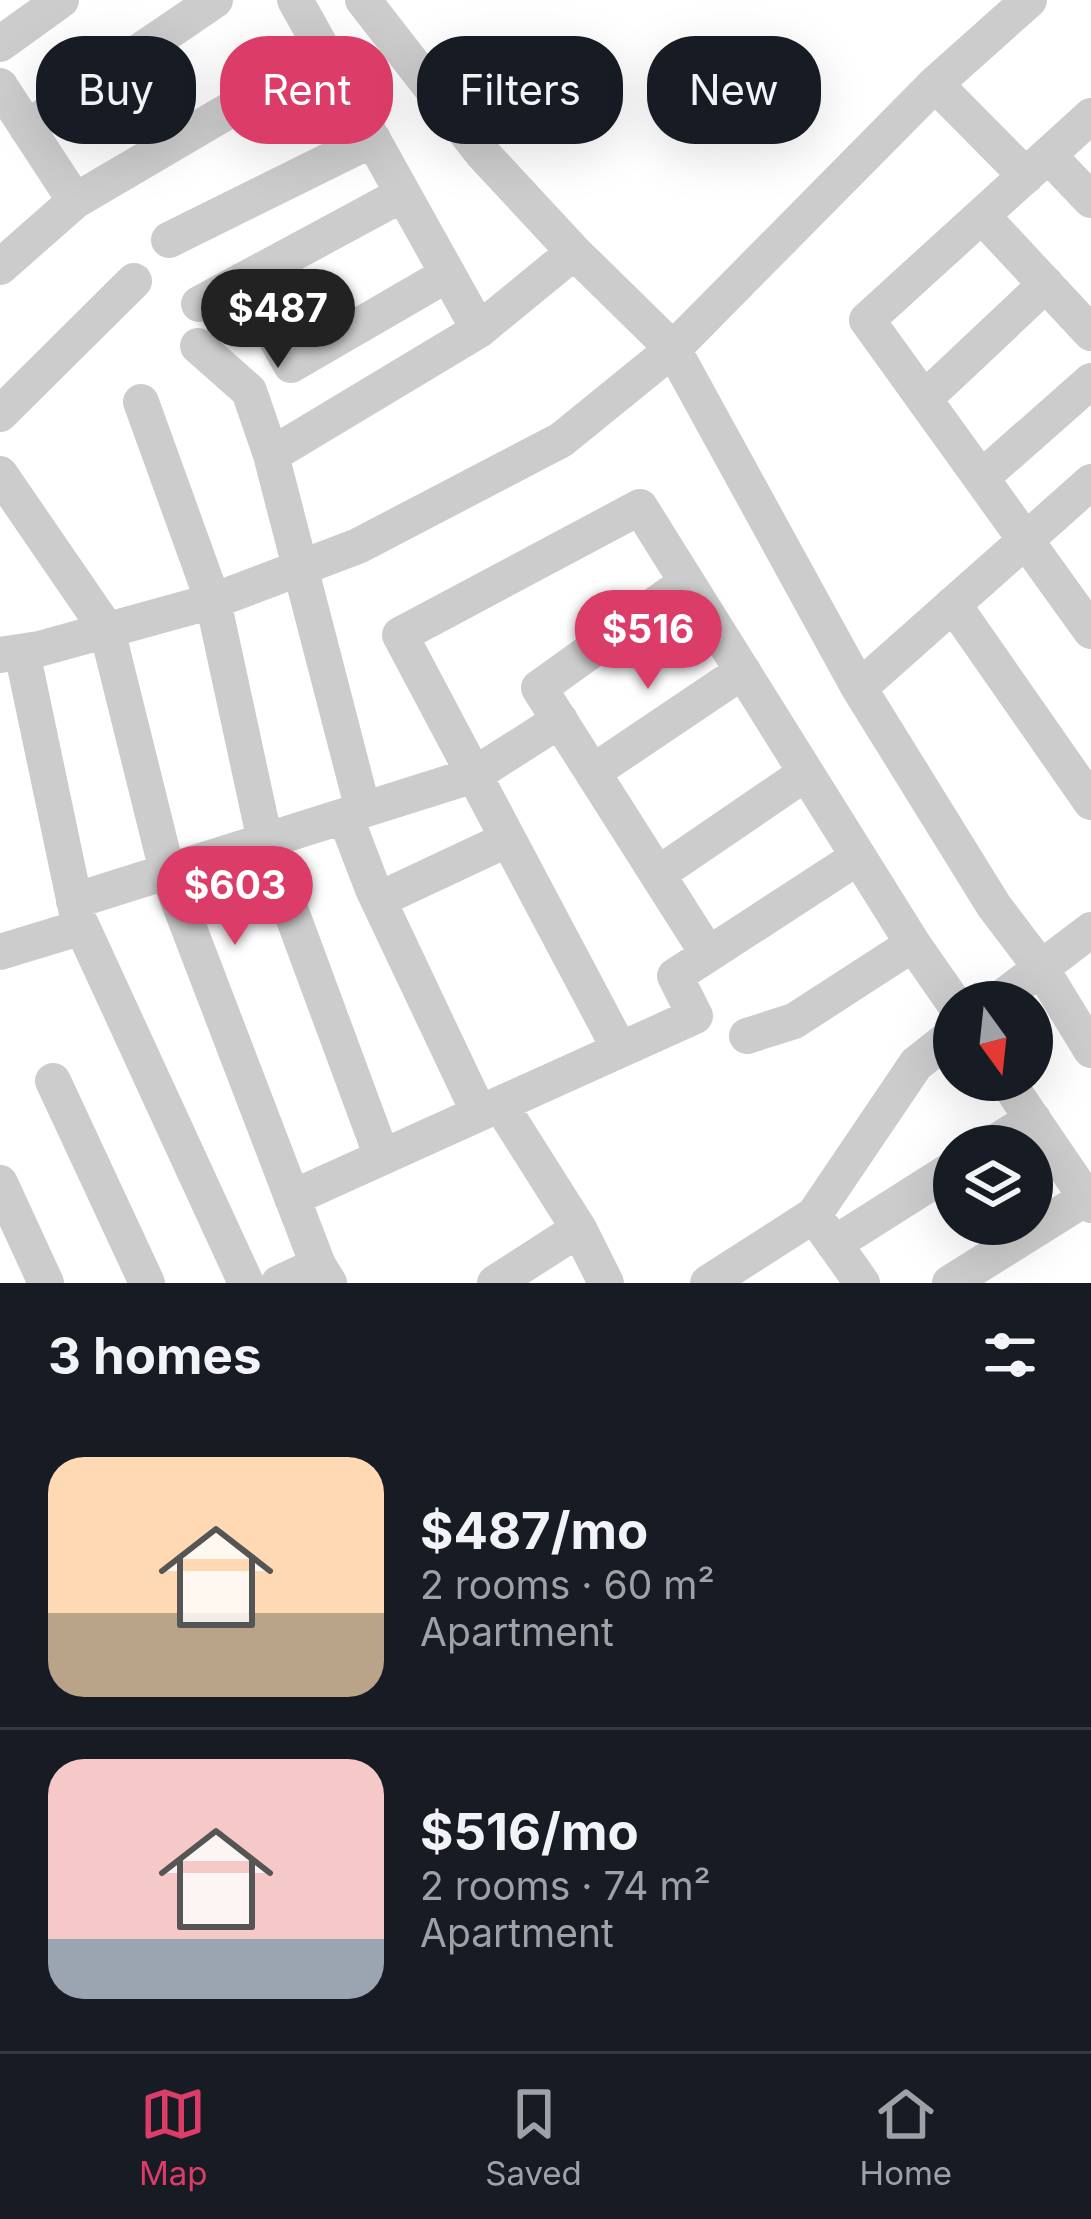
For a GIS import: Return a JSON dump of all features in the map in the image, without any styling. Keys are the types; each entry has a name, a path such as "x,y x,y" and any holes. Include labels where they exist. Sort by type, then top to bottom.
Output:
{"street":[{"path":"0,44 61,0"},
{"path":"27,128 215,0"},
{"path":"295,0 316,36"},
{"path":"363,0 482,153 673,349 859,688 994,906 1041,968 1091,1050"},
{"path":"246,1283 78,914 6,654 213,601 302,568 358,546 561,440 673,349 935,85 1029,0"},
{"path":"935,85 1037,166 1091,200"},
{"path":"0,86 74,201"},
{"path":"0,267 74,201 220,116"},
{"path":"1091,116 867,320 1091,631"},
{"path":"169,240 365,144"},
{"path":"375,144 478,330"},
{"path":"199,304 403,194"},
{"path":"982,215 1091,333"},
{"path":"271,454 478,330 574,252"},
{"path":"243,280 291,364 448,274"},
{"path":"0,414 134,281"},
{"path":"924,399 1046,284"},
{"path":"198,346 249,391 271,454 378,900 489,1109 579,1229 606,1283"},
{"path":"981,478 1091,380"},
{"path":"141,402 213,601 265,841 382,1157"},
{"path":"0,474 107,630 167,871 324,1274 279,1283"},
{"path":"859,688 1091,482"},
{"path":"620,1050 400,635 640,507 939,981"},
{"path":"687,582 539,688 708,954"},
{"path":"953,604 1091,802"},
{"path":"592,772 742,671"},
{"path":"0,952 167,871 474,776 560,720"},
{"path":"658,874 806,773"},
{"path":"378,900 508,839"},
{"path":"292,1198 695,1016 676,976 859,857"},
{"path":"1024,981 1091,930"},
{"path":"747,1036 794,1021 913,944"},
{"path":"824,1229 916,1064 933,1051"},
{"path":"53,1081 147,1283"},
{"path":"950,1283 1089,1202 1021,1101"},
{"path":"1023,1125 1033,1119"},
{"path":"708,1283 933,1178"},
{"path":"0,1183 46,1283"},
{"path":"495,1283 579,1229"},
{"path":"824,1229 862,1283"}]}
